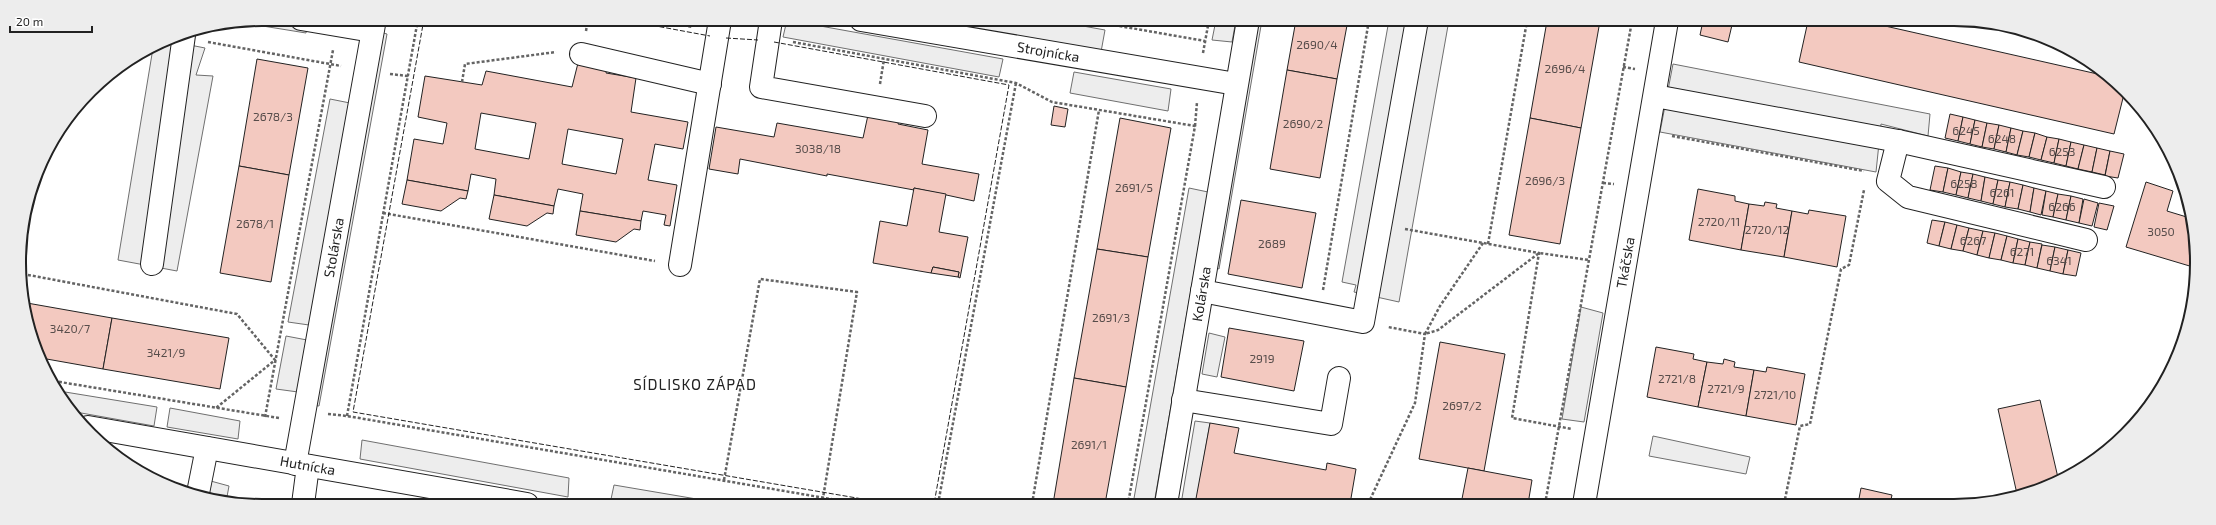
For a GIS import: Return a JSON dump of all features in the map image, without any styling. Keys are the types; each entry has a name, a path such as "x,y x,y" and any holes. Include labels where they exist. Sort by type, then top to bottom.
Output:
{"street":[{"name":"Stolárska","path":"303,499 301,465 304,412 373,26"},
{"path":"680,265 719,26"},
{"name":"Strojnícka","path":"896,26 1236,84"},
{"name":"Kolárska","path":"1167,499 1247,26"},
{"path":"1202,291 1363,322 1416,26"},
{"name":"Tkáčska","path":"1585,499 1666,26"},
{"path":"769,28 761,87 925,116"},
{"path":"152,264 183,40"},
{"path":"581,54 710,84"},
{"path":"1654,96 1898,141 2104,187"},
{"path":"1898,141 1888,181 1908,197 2086,240"},
{"path":"1184,400 1331,424 1339,378"},
{"name":"Hutnícka","path":"93,428 301,465 427,496 464,499"},
{"path":"199,490 207,448"}],"path":[{"path":"58,382 265,417 337,26"},
{"path":"347,416 417,26"},
{"path":"1119,26 1205,41"},
{"path":"1198,78 1208,26"},
{"path":"1319,314 1368,26"},
{"path":"1488,244 1526,26"},
{"path":"1546,499 1631,26"},
{"path":"769,28 1016,83 1052,102 1195,126 1129,499"},
{"path":"191,37 366,70"},
{"path":"462,82 464,64 566,50 581,54"},
{"path":"939,499 1016,83"},
{"path":"1033,499 1099,110"},
{"path":"1648,132 1889,176"},
{"path":"1785,499 1800,426 1810,424 1841,270 1849,265 1865,187"},
{"path":"383,213 680,265"},
{"path":"1381,225 1539,253 1589,260"},
{"path":"1370,499 1415,403 1425,334 1440,306 1483,243"},
{"path":"1363,322 1425,334 1438,330 1539,253"},
{"path":"1539,253 1512,418 1597,433"},
{"path":"27,275 237,314 275,360"},
{"path":"724,480 760,280 857,292 823,498"},
{"path":"215,409 275,360"},
{"path":"304,412 347,416 829,499"}],"shaded area":[{"path":"263,26 307,26 306,33"},
{"path":"786,26 820,26 1003,59 999,77 783,37"},
{"path":"956,26 1083,26 1105,30 1101,52"},
{"path":"1215,26 1235,26 1232,42 1212,40"},
{"path":"1252,26 1261,26 1219,269 1209,265"},
{"path":"1388,26 1448,26 1399,302 1354,292 1356,285 1342,282"},
{"path":"376,31 387,34 319,406 310,405"},
{"path":"177,42 205,48 196,75 213,76 177,271 118,260 152,53"},
{"path":"1673,64 1930,114 1928,136 1881,124 1876,172 1660,132"},
{"path":"1074,72 1171,89 1168,111 1070,93"},
{"path":"330,99 350,103 309,325 288,322"},
{"path":"1189,188 1208,192 1155,499 1134,499"},
{"path":"1581,307 1603,313 1584,422 1562,419"},
{"path":"1209,333 1225,337 1217,377 1202,374"},
{"path":"286,336 307,340 298,392 276,389"},
{"path":"65,392 157,407 154,426 81,413"},
{"path":"170,408 240,421 238,439 167,427"},
{"path":"1195,421 1210,423 1197,499 1182,499"},
{"path":"1653,436 1750,457 1746,474 1649,456"},
{"path":"362,440 569,478 568,497 360,459"},
{"path":"207,480 229,486 227,496 205,492"},
{"path":"614,485 697,499 611,499"}],"building":[{"path":"1295,26 1347,26 1337,79 1287,70"},
{"path":"1546,26 1599,26 1581,128 1530,118"},
{"path":"1702,26 1732,26 1728,42 1700,35"},
{"path":"1807,26 1885,26 2095,73 2123,98 2114,134 1799,62"},
{"path":"257,59 308,68 289,175 239,166"},
{"path":"578,63 607,68 606,73 636,78 631,112 688,122 683,149 655,144 648,180 677,185 670,226 664,225 666,215 643,211 641,221 580,211 583,194 558,189 554,206 494,195 496,179 471,174 468,191 407,180 414,139 443,144 447,123 418,117 425,76 482,85 486,71 572,87","holes":["481,113 536,123 529,159 475,149","568,129 623,139 616,174 562,164"]},
{"path":"1287,70 1337,79 1320,178 1270,169"},
{"path":"1054,106 1068,109 1065,127 1051,125"},
{"path":"1950,114 1963,117 1958,141 1945,138"},
{"path":"868,115 899,120 898,124 928,130 922,164 979,174 974,201 914,188 914,190 827,174 827,176 740,159 738,174 709,169 716,127 774,137 777,123 863,138"},
{"path":"1963,117 1975,120 1970,144 1958,141"},
{"path":"1120,118 1171,128 1148,257 1097,249"},
{"path":"1530,118 1581,128 1560,244 1509,235"},
{"path":"1975,120 1987,123 1982,147 1970,144"},
{"path":"1987,123 1999,125 1994,149 1982,147"},
{"path":"1999,125 2011,128 2006,152 1994,149"},
{"path":"2011,128 2023,131 2017,155 2006,152"},
{"path":"2023,131 2035,133 2029,157 2017,155"},
{"path":"2035,133 2047,137 2041,160 2029,157"},
{"path":"2047,137 2059,139 2054,163 2041,160"},
{"path":"2059,139 2071,142 2066,166 2054,163"},
{"path":"2071,142 2084,145 2078,169 2066,166"},
{"path":"2084,145 2097,148 2092,172 2078,169"},
{"path":"2097,148 2110,151 2105,175 2092,172"},
{"path":"2110,151 2124,154 2118,178 2105,176"},
{"path":"239,166 289,175 271,282 220,273"},
{"path":"1935,166 1948,168 1943,192 1930,190"},
{"path":"1948,168 1961,172 1956,195 1943,192"},
{"path":"1961,172 1973,174 1968,198 1956,195"},
{"path":"1973,174 1985,177 1981,201 1968,198"},
{"path":"1985,177 1998,180 1993,204 1981,201"},
{"path":"407,180 468,191 466,199 460,198 441,211 402,204"},
{"path":"1998,180 2010,182 2005,207 1993,204"},
{"path":"2010,182 2023,185 2018,209 2005,207"},
{"path":"2146,182 2173,191 2167,211 2185,217 2188,232 2190,266 2126,247"},
{"path":"2023,185 2034,188 2030,212 2018,209"},
{"path":"914,188 946,194 939,232 968,237 960,278 958,277 959,272 933,267 931,273 873,263 880,221 907,226"},
{"path":"2034,188 2046,191 2041,215 2030,212"},
{"path":"1698,189 1735,196 1735,201 1749,204 1741,250 1689,240"},
{"path":"2046,191 2058,194 2053,217 2042,215"},
{"path":"2058,194 2071,196 2066,220 2053,217"},
{"path":"494,195 554,206 553,214 547,213 527,226 489,219"},
{"path":"2071,196 2083,199 2079,223 2066,220"},
{"path":"2084,199 2098,203 2092,226 2079,223"},
{"path":"1241,200 1316,213 1302,288 1228,274"},
{"path":"1765,202 1777,204 1776,208 1792,211 1784,257 1741,250 1749,204 1764,206"},
{"path":"2099,203 2114,206 2107,230 2094,227"},
{"path":"1809,210 1846,216 1837,267 1784,257 1792,211 1808,214"},
{"path":"580,211 641,221 640,230 634,229 616,242 576,235"},
{"path":"1932,220 1945,222 1939,246 1927,243"},
{"path":"1945,222 1957,225 1951,249 1939,246"},
{"path":"1957,225 1969,228 1963,251 1951,249"},
{"path":"1969,228 1983,231 1977,255 1963,251"},
{"path":"1983,231 1995,233 1989,258 1977,255"},
{"path":"1995,233 2007,236 2001,260 1989,258"},
{"path":"2007,236 2018,239 2013,263 2001,260"},
{"path":"2018,239 2030,242 2025,265 2013,263"},
{"path":"2030,242 2042,244 2037,268 2025,265"},
{"path":"2042,245 2055,247 2050,271 2037,268"},
{"path":"2055,247 2068,250 2063,274 2050,271"},
{"path":"1097,249 1148,257 1126,387 1074,378"},
{"path":"2068,250 2081,253 2076,276 2063,274"},
{"path":"933,267 959,272 958,277 931,273"},
{"path":"30,304 112,318 103,369 47,359 34,324"},
{"path":"112,318 229,338 220,389 103,369"},
{"path":"1229,328 1304,341 1294,391 1221,377"},
{"path":"1440,342 1505,354 1484,471 1419,459"},
{"path":"1656,347 1694,354 1693,359 1707,362 1698,407 1647,397"},
{"path":"1724,359 1735,362 1734,367 1754,370 1746,416 1698,407 1707,362 1723,364"},
{"path":"1767,367 1805,374 1796,425 1746,416 1754,370 1766,372"},
{"path":"1074,378 1126,387 1106,499 1054,499"},
{"path":"2040,400 2057,475 2016,491 1998,409"},
{"path":"1210,423 1239,428 1234,453 1326,470 1327,463 1356,469 1351,499 1196,499"},
{"path":"1468,468 1532,480 1529,499 1462,499"},
{"path":"1861,488 1892,495 1891,499 1859,499"}],"fence":[{"path":"423,26 353,412 863,499"},
{"path":"656,26 710,36"},
{"path":"726,38 758,40"},
{"path":"774,42 1009,85 935,499"}],"district":[{"name":"SÍDLISKO ZÁPAD","path":"695,385"}]}
